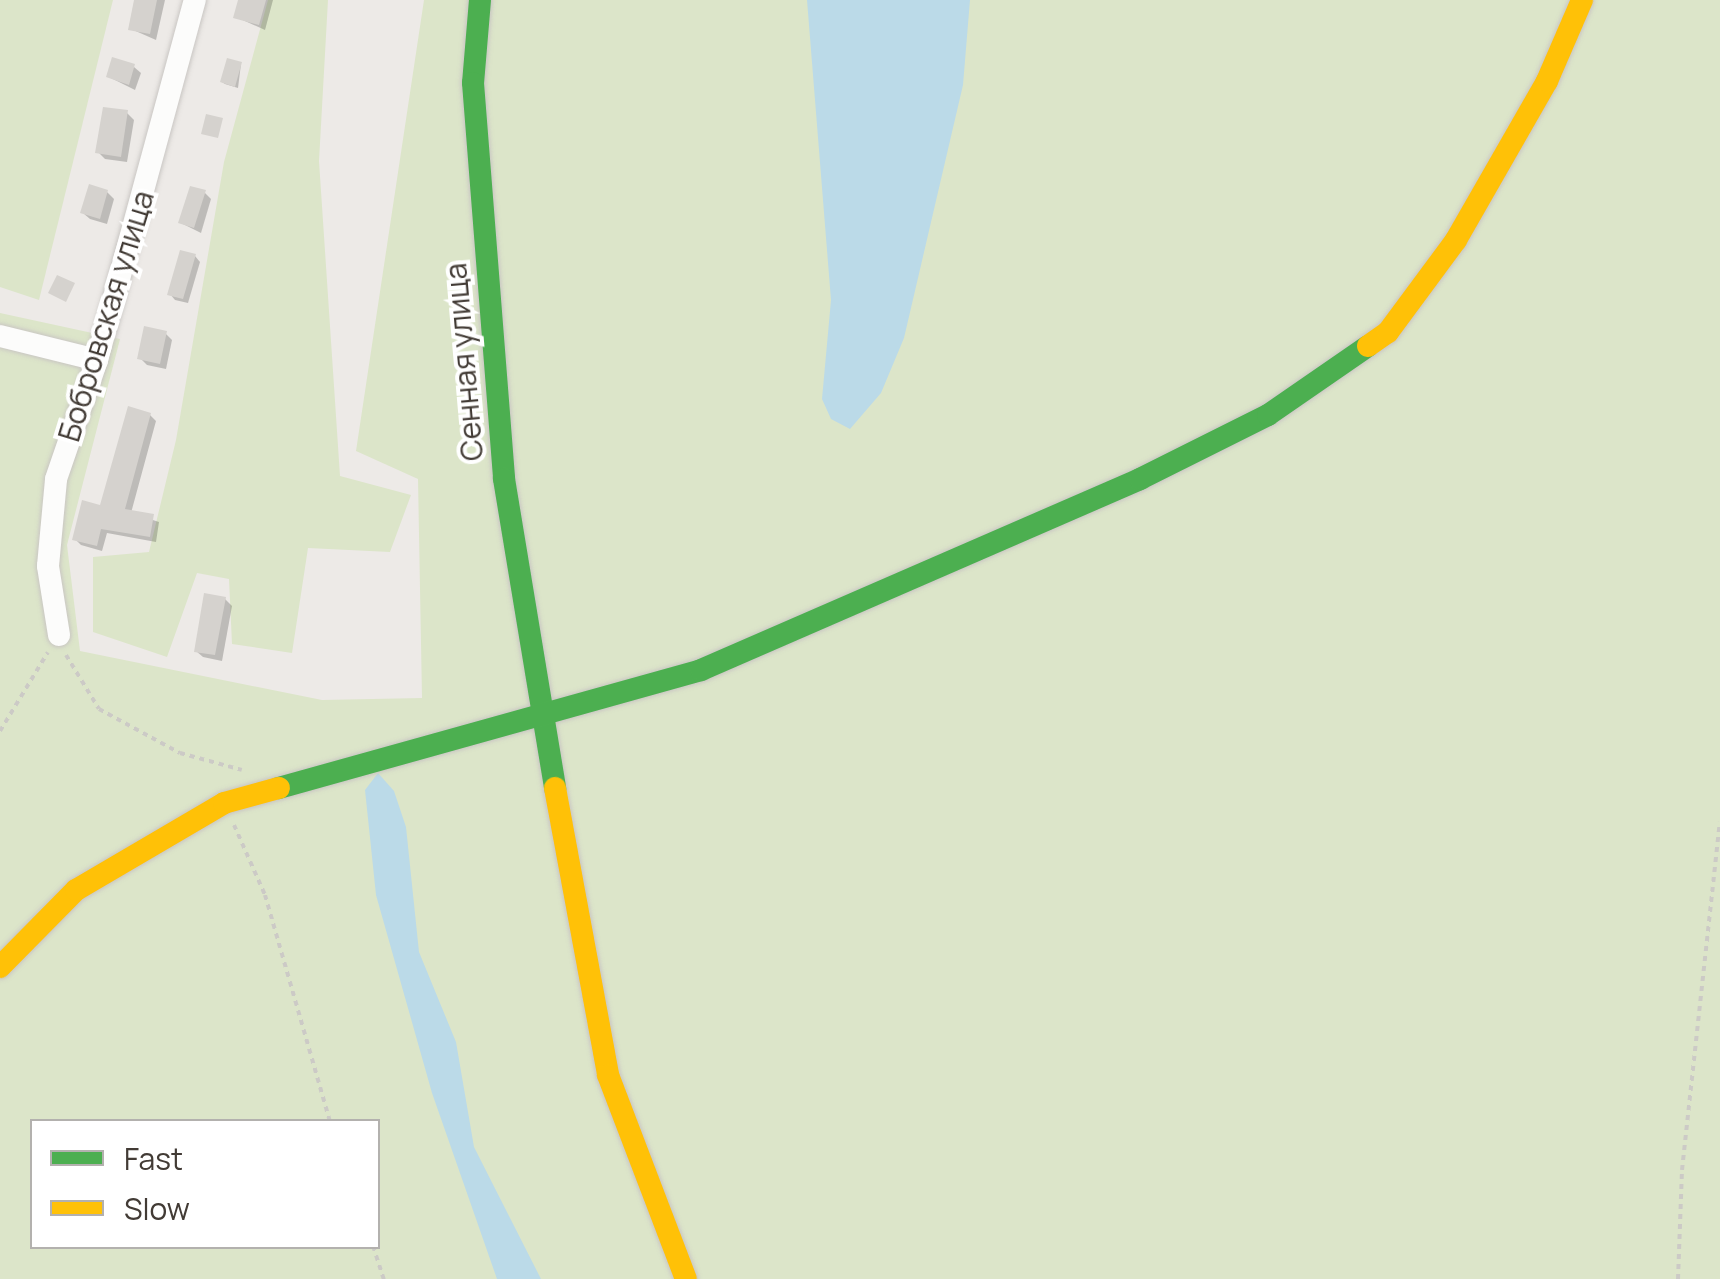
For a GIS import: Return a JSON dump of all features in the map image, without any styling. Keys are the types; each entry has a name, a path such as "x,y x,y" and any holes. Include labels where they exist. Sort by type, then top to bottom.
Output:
{"street":[{"name":"Бобровская улица","path":"59,635 48,566 50,517 195,0"},
{"name":"Сенная улица","path":"480,0 473,83 482,229 504,479 542,717 608,1075 686,1279"},
{"path":"0,967 76,890 224,802 542,717 700,670 798,632 1140,480 1268,414 1388,332 1456,240 1547,82 1582,0"},
{"path":"0,336 97,360"}],"path":[{"path":"0,731 59,635"},
{"path":"59,635 99,710 180,753 254,774"},
{"path":"224,802 265,895 329,1119"},
{"path":"1678,1279 1682,1170 1720,822"},
{"path":"374,1249 384,1279"}],"green space":[{"path":"0,0 113,0 39,300 0,287"},
{"path":"268,0 328,0 319,161 340,476 411,495 390,552 308,548 292,653 232,644 229,579 197,573 167,657 93,632 93,557 149,552 176,440 224,162"},
{"path":"424,0 1720,0 1720,1279 0,1279 0,313 120,339 67,545 80,651 322,700 422,698 418,479 356,451"}],"water":[{"path":"807,0 970,0 963,85 904,338 881,393 850,429 831,419 822,399 831,300"},
{"path":"378,773 394,791 406,827 419,952 456,1042 474,1147 541,1279 497,1279 432,1093 376,895 365,790"}],"building":[{"path":"134,0 157,0 150,34 128,30"},
{"path":"238,0 266,0 259,25 233,18"},
{"path":"112,57 135,64 129,85 106,77"},
{"path":"227,58 242,62 235,87 220,82"},
{"path":"103,107 128,110 121,157 95,153"},
{"path":"206,114 223,118 218,138 201,134"},
{"path":"89,184 108,190 100,219 80,213"},
{"path":"190,186 206,190 194,228 178,223"},
{"path":"180,250 196,254 183,299 167,295"},
{"path":"57,275 75,283 66,302 48,293"},
{"path":"144,326 167,331 160,364 137,359"},
{"path":"128,406 151,413 125,509 154,514 150,537 101,529 97,546 72,540 82,500 100,505"},
{"path":"204,593 226,597 215,655 194,652"}],"traffic: fast":[{"path":"480,0 473,83 504,479 555,788"},
{"path":"279,788 701,670 1140,479 1268,415 1368,346"}],"traffic: slow":[{"path":"1368,346 1388,332 1456,240 1547,81 1582,0"},
{"path":"0,967 76,890 224,803 279,788"},
{"path":"555,788 608,1075 686,1279"}]}
